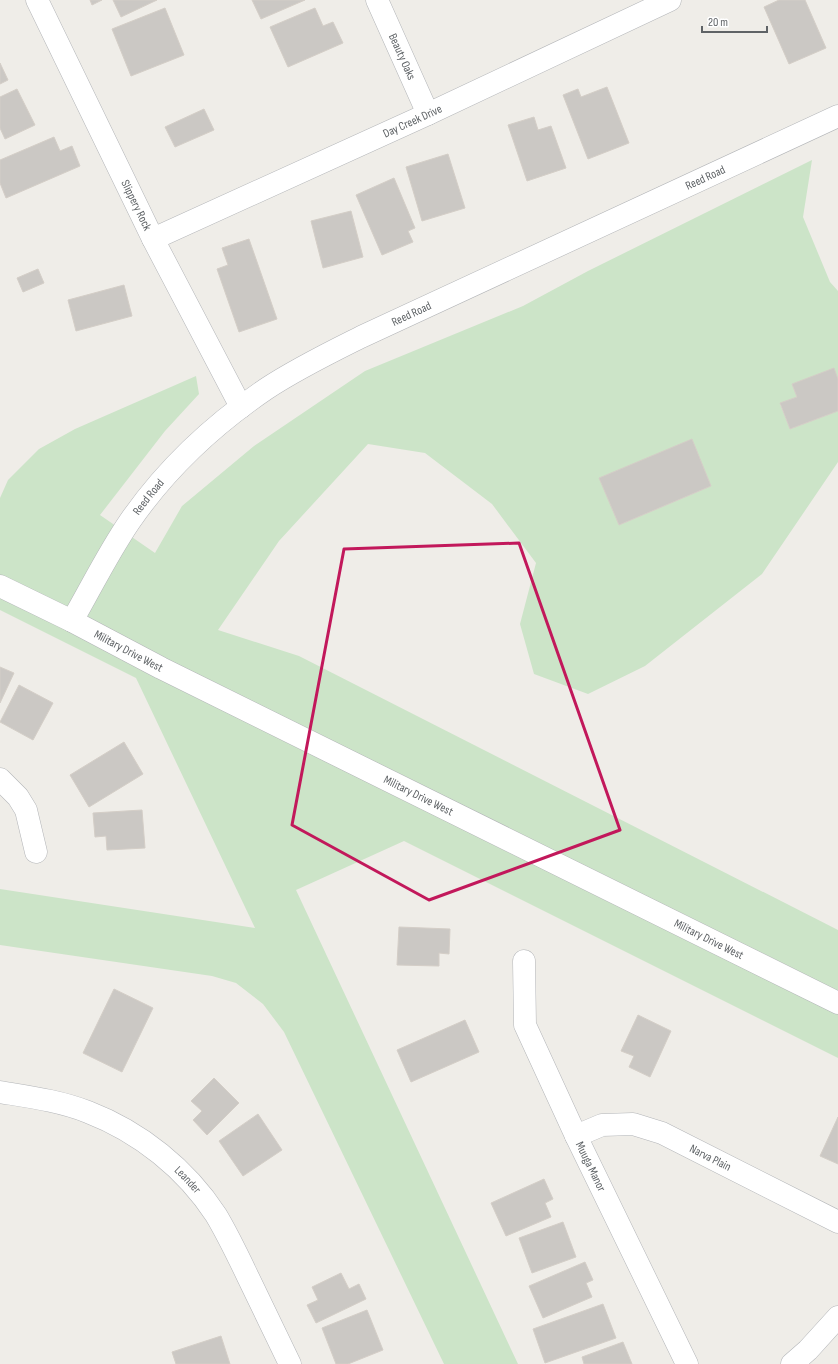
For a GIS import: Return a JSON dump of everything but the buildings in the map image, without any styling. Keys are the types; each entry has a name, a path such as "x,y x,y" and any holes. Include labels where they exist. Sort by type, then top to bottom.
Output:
{"street":[{"name":"Slippery Rock","path":"37,0 153,239 241,407"},
{"name":"Beauty Oaks","path":"376,0 428,114"},
{"name":"Day Creek Drive","path":"153,239 428,114 670,0"},
{"name":"Reed Road","path":"72,621 112,549 130,521 148,498 189,451 212,430 267,389 291,374 349,343 838,116"},
{"name":"Military Drive West","path":"0,586 72,621 161,668 838,1003"},
{"path":"0,779 18,797 26,810 36,852"},
{"name":"Muuga Manor","path":"524,961 525,1025 576,1136 687,1364"},
{"name":"Leander","path":"0,1092 61,1103 88,1112 113,1123 154,1149 181,1172 200,1193 216,1215 230,1240 290,1364"},
{"name":"Narva Plain","path":"576,1136 602,1126 632,1124 662,1133 838,1222"},
{"path":"792,1364 808,1350 838,1317"}],"highlighted area":[{"path":"519,543 620,830 429,900 292,825 344,549"}],"green space":[{"path":"812,160 803,217 830,282 838,291 838,379 792,384 797,397 780,404 790,429 838,411 838,462 762,574 645,666 588,694 534,674 520,624 536,563 492,504 425,453 368,444 279,541 218,630 299,656 838,930 838,1058 404,841 296,890 518,1364 444,1364 284,1032 263,1004 236,983 212,976 0,945 0,889 255,928 136,678 0,610 0,498 8,480 39,449 75,429 196,376 199,394 165,431 100,515 155,553 182,506 254,446 365,371 523,306 588,271","holes":["692,440 711,486 619,525 600,478"]}]}
